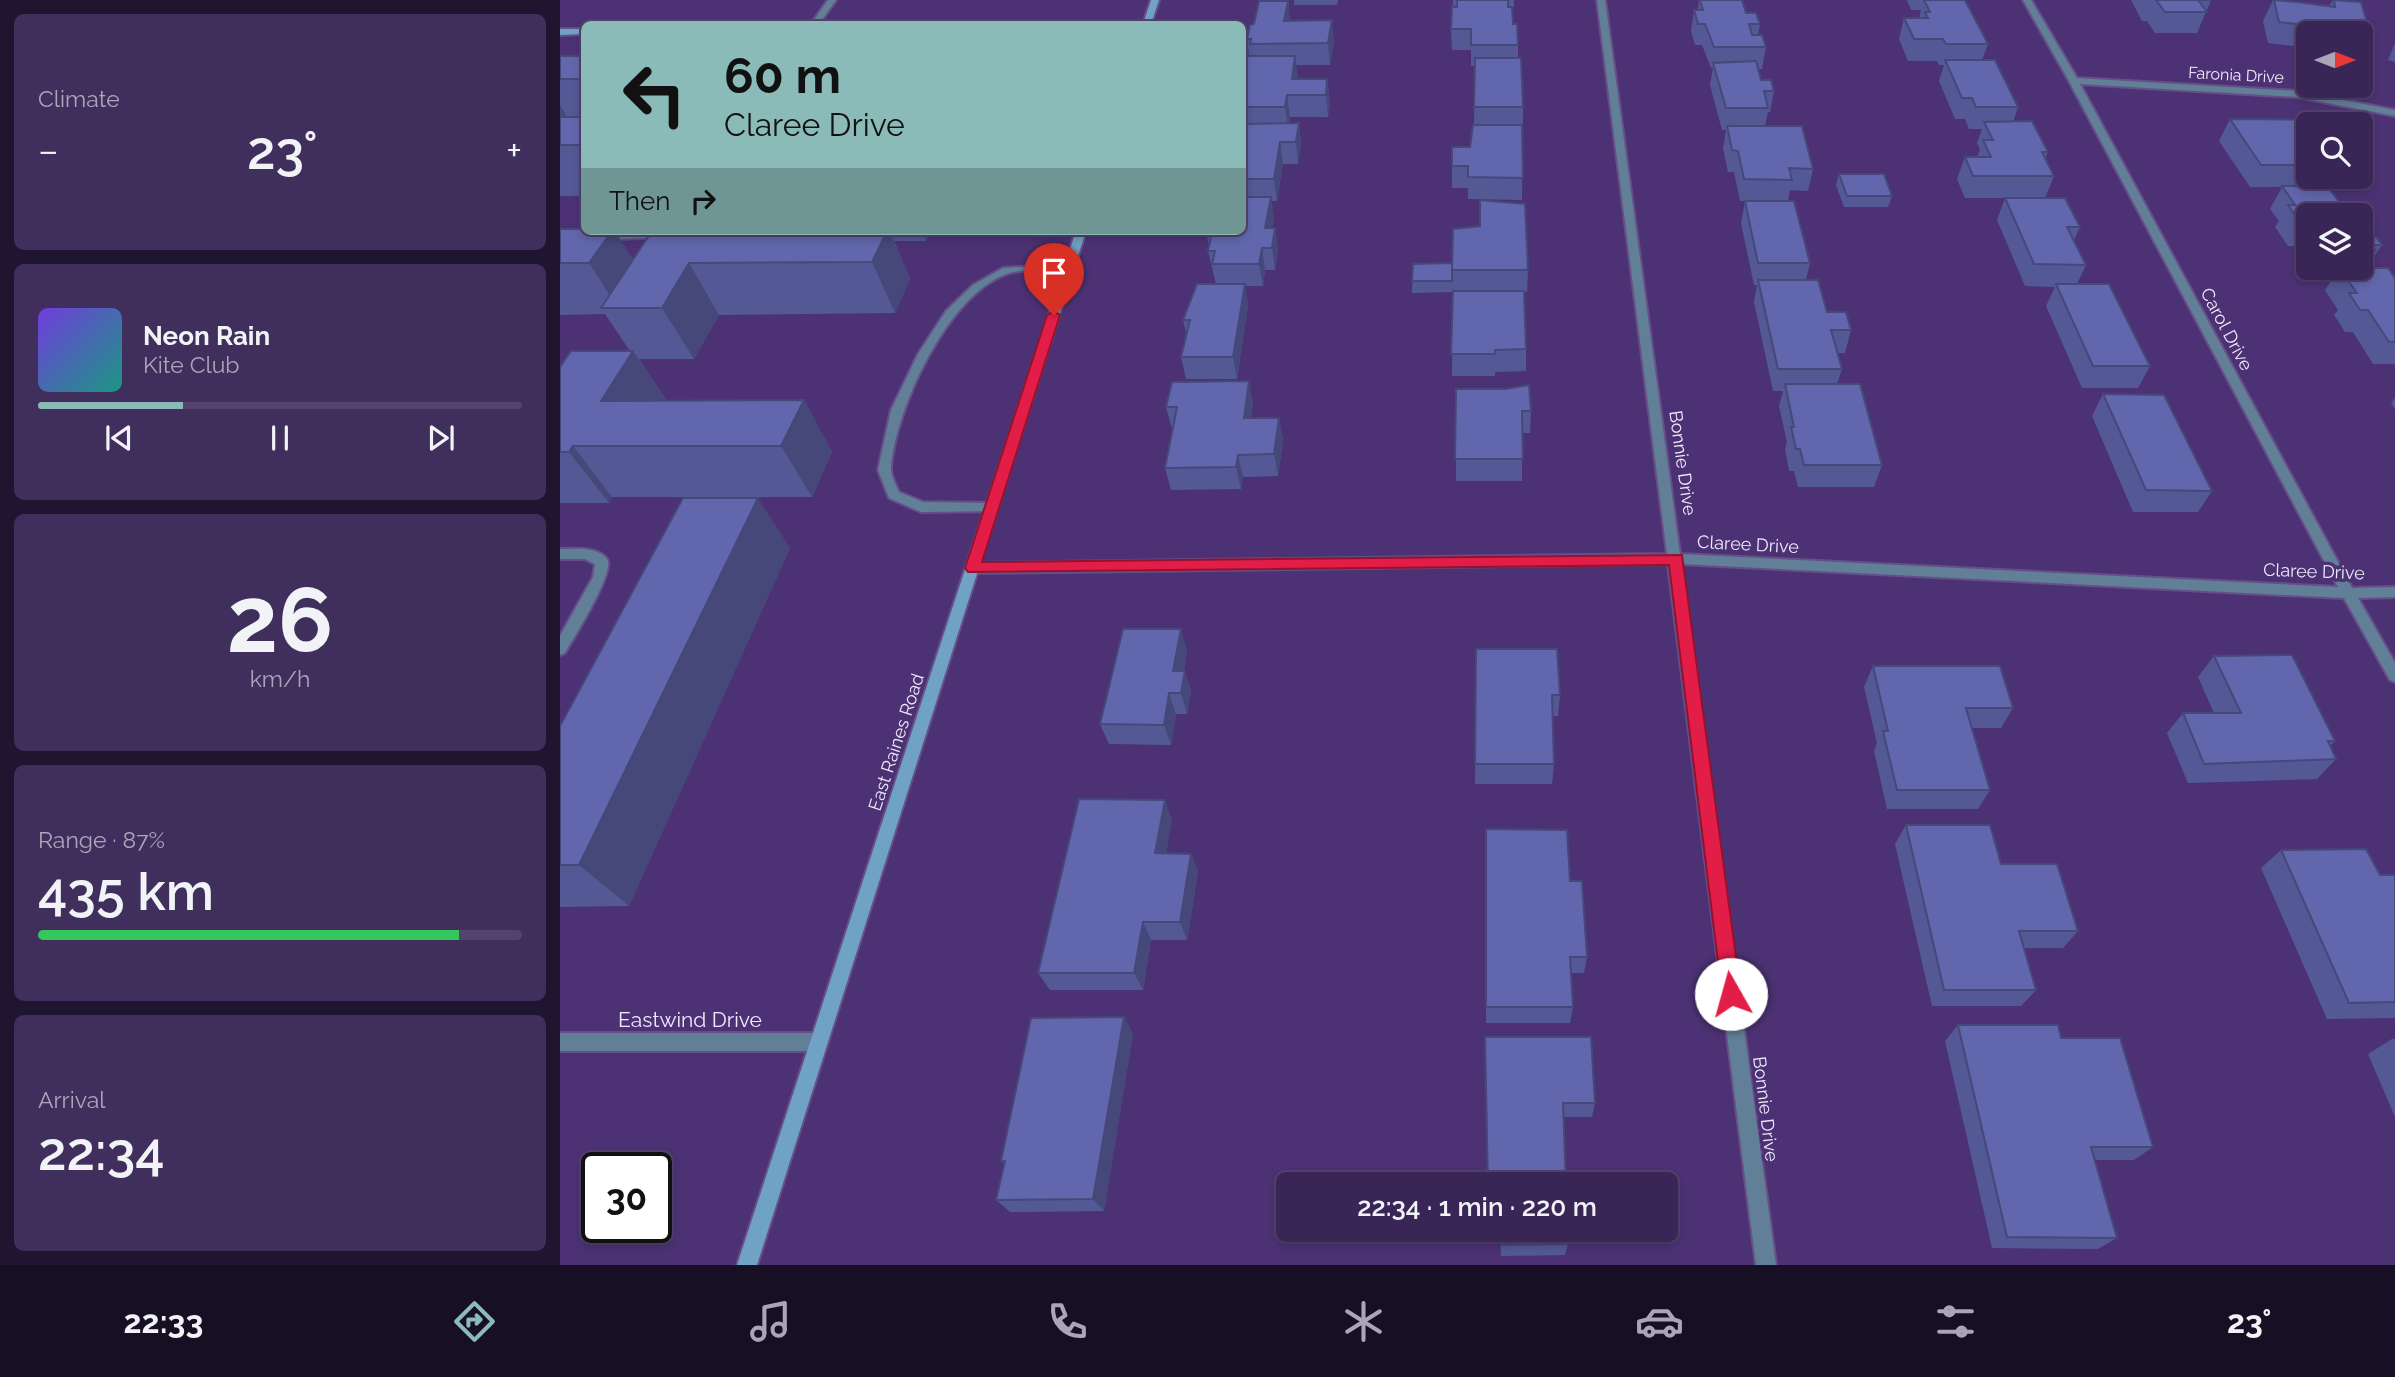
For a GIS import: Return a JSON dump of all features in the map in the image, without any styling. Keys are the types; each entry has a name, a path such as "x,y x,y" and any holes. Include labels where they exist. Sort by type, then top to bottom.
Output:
{"main road":[{"path":"1148,21 1155,0"},
{"path":"560,32 581,32"},
{"name":"East Raines Road","path":"747,1265 1080,235"}],"street":[{"path":"818,21 832,0"},
{"name":"Bonnie Drive","path":"1601,0 1766,1265"},
{"name":"Carol Drive","path":"2026,0 2074,81 2395,676"},
{"name":"Faronia Drive","path":"2074,81 2297,94 2395,113"},
{"path":"617,236 684,235"},
{"path":"992,508 920,507 894,495 884,470 897,410 924,354 950,313 977,287 1007,270 1069,267"},
{"path":"560,554 587,554 602,562 600,577 560,649"},
{"name":"Claree Drive","path":"973,568 1676,559 2348,593 2395,592"},
{"name":"Eastwind Drive","path":"560,1042 819,1042"}],"building":[{"path":"1457,0 1508,0 1508,7 1512,7 1513,24 1517,24 1518,45 1471,45 1471,29 1451,29 1452,7 1457,7"},
{"path":"1700,0 1742,0 1746,13 1756,13 1760,24 1749,24 1752,35 1762,35 1766,47 1714,47 1705,24 1698,24 1694,10 1703,10"},
{"path":"1924,0 1965,0 1988,44 1946,44 1943,39 1914,39 1904,18 1928,18 1925,12 1930,12"},
{"path":"2156,0 2198,0 2207,12 2165,12"},
{"path":"2274,0 2335,7 2334,0 2361,2 2366,21 2296,21 2296,24 2279,22"},
{"path":"1259,1 1288,1 1284,21 1332,20 1328,43 1250,44 1251,39 1247,39 1250,25 1254,24"},
{"path":"560,56 581,56 581,79 560,79"},
{"path":"1246,56 1295,56 1292,79 1327,79 1326,95 1287,95 1285,107 1246,107"},
{"path":"1475,58 1521,58 1523,107 1474,107"},
{"path":"1945,60 1995,60 2018,107 1976,107 1972,98 1962,98"},
{"path":"1756,61 1761,80 1771,80 1774,91 1764,91 1768,108 1726,108 1713,63"},
{"path":"560,117 581,117 581,145 560,145"},
{"path":"2230,119 2296,120 2296,165 2261,165"},
{"path":"2032,121 2048,152 2042,152 2054,176 1973,176 1965,157 1991,157 1983,140 1993,140 1984,122"},
{"path":"1299,123 1296,142 1280,142 1274,179 1246,179 1246,124"},
{"path":"1473,125 1522,125 1523,178 1468,177 1468,166 1452,166 1452,147 1470,147"},
{"path":"1727,126 1802,126 1813,169 1789,168 1792,180 1744,179 1738,151 1732,150"},
{"path":"1839,174 1884,174 1892,196 1847,196"},
{"path":"2282,186 2296,186 2296,189 2329,189 2340,203 2296,203 2296,217 2288,205 2295,205"},
{"path":"1246,197 1271,197 1265,228 1275,228 1272,248 1262,248 1259,264 1212,264 1215,251 1208,251 1211,235 1246,235"},
{"path":"2005,198 2065,198 2080,227 2067,227 2086,265 2034,264"},
{"path":"1480,200 1525,204 1528,270 1452,270 1453,229 1480,226"},
{"path":"1745,201 1794,201 1810,263 1758,263"},
{"path":"560,229 581,229 581,235 609,235 589,263 560,263"},
{"path":"649,235 885,235 872,262 689,263 662,308 601,308"},
{"path":"2373,237 2376,237 2382,245 2373,245"},
{"path":"1452,263 1452,281 1412,281 1413,264"},
{"path":"2373,268 2388,268 2395,278 2395,342 2389,342 2368,310 2360,310 2349,293 2357,293 2348,280 2373,280"},
{"path":"1758,280 1818,280 1827,312 1846,312 1851,330 1831,330 1842,369 1778,369"},
{"path":"1197,284 1245,284 1233,357 1181,357 1190,320 1183,320"},
{"path":"2056,284 2109,284 2150,366 2093,366"},
{"path":"1453,291 1524,291 1526,349 1495,350 1495,354 1451,354"},
{"path":"571,351 633,351 601,401 804,400 781,446 573,446 569,452 560,452 560,367"},
{"path":"1249,381 1244,418 1279,418 1274,454 1238,455 1236,467 1165,468 1177,407 1166,407 1172,382"},
{"path":"1785,384 1860,384 1882,465 1804,465 1800,449 1796,449"},
{"path":"1529,385 1531,411 1522,411 1523,459 1455,459 1456,389 1505,389"},
{"path":"2103,394 2164,395 2212,491 2146,490"},
{"path":"683,498 758,498 579,865 560,865 560,726"},
{"path":"1123,629 1181,629 1173,671 1185,671 1181,693 1169,693 1164,725 1100,724"},
{"path":"1476,649 1557,649 1560,695 1552,695 1554,764 1475,764"},
{"path":"2292,655 2335,741 2328,741 2336,759 2204,764 2183,713 2241,713 2214,656"},
{"path":"1873,666 2000,666 2013,708 1966,708 1990,790 1897,790 1883,731 1888,731"},
{"path":"1079,799 1165,800 1155,853 1191,854 1180,922 1143,922 1134,973 1038,973"},
{"path":"1906,825 1990,825 2001,864 2057,864 2078,931 2019,931 2036,990 1944,990"},
{"path":"1486,829 1567,830 1570,881 1582,881 1587,957 1570,957 1573,1007 1486,1007"},
{"path":"2366,849 2380,875 2395,875 2395,1002 2349,1003 2281,850"},
{"path":"1124,1017 1093,1199 996,1200 1005,1161 1001,1161 1031,1018"},
{"path":"1958,1025 2058,1025 2061,1038 2120,1038 2153,1147 2091,1147 2117,1238 2007,1237"},
{"path":"1485,1037 1591,1037 1595,1103 1563,1103 1566,1172 1488,1172"},
{"path":"1501,1242 1568,1244 1501,1245"}],"route":[{"path":"1054,315 973,568 1676,559 1731,994"}]}
